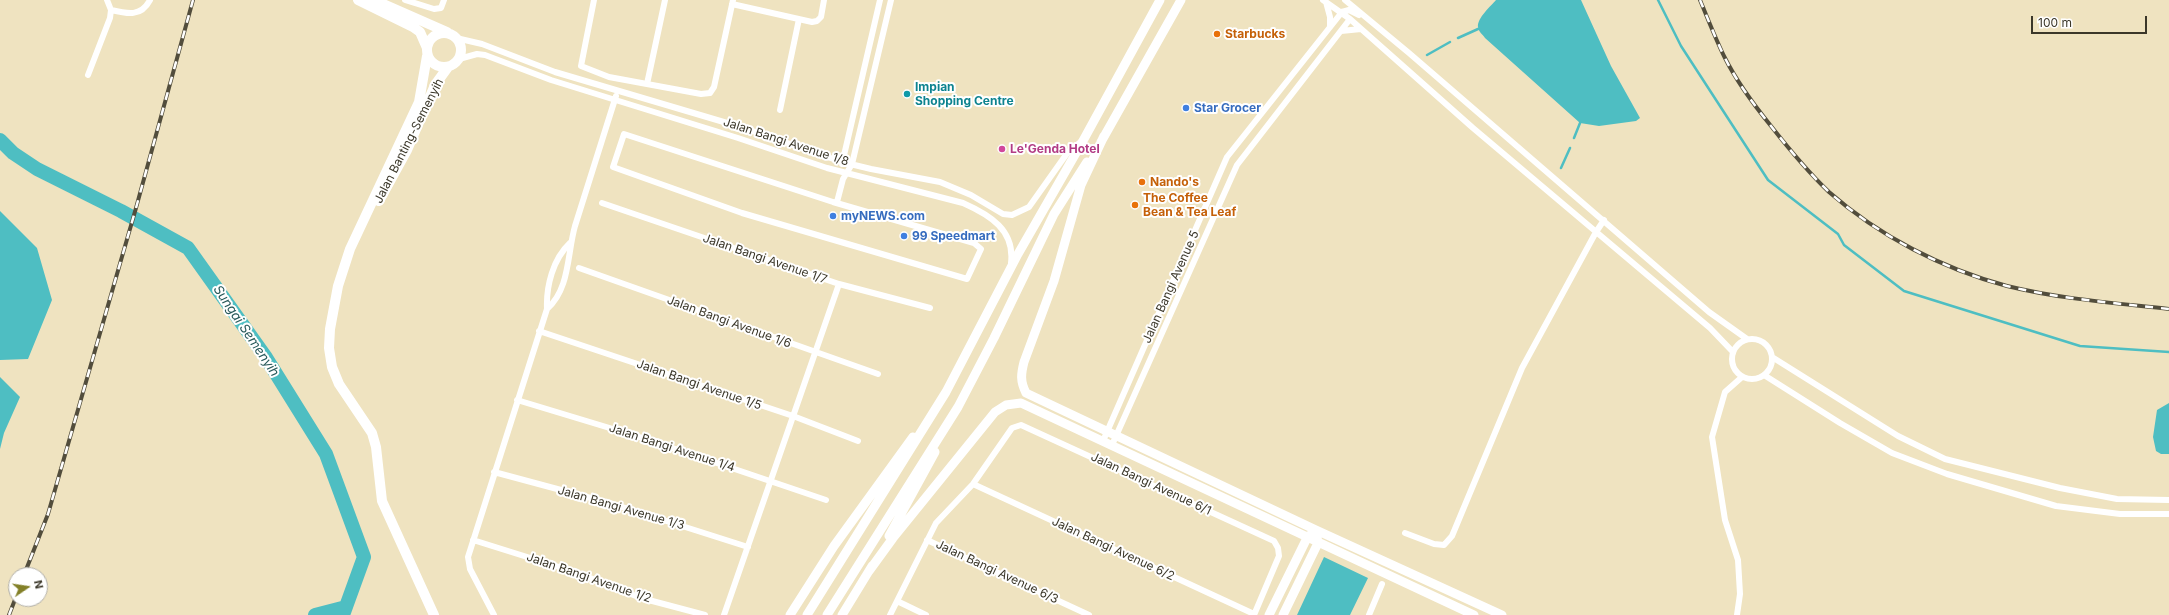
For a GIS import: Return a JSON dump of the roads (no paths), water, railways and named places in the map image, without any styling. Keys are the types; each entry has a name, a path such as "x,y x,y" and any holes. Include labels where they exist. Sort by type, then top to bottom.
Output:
{"main road":[{"path":"358,0 413,27 420,32 427,52 436,65 448,67 458,59 461,48 453,36 374,0"},
{"path":"807,615 946,392 1008,273 1084,139 1160,0"},
{"path":"842,615 910,500 994,338 1054,214 1104,136 1181,0"},
{"path":"427,52 430,40 435,35 443,33 453,36"},
{"name":"Jalan Banting-Semenyih","path":"427,52 419,102 370,205 369,212 350,249 338,286 330,329 329,348 332,367 339,384 372,433 376,447 382,501 434,615"},
{"name":"Jalan Banting-Semenyih","path":"369,212 375,208 403,157 436,85 448,67"},
{"path":"1104,136 1077,197 1054,281 1020,374 1022,385 1026,393 1109,436 1502,615"},
{"path":"790,615 834,546 946,392"},
{"path":"869,571 914,512 989,419 1001,408 1012,403 1029,405 1109,436"},
{"path":"827,615 958,407"},
{"path":"1109,436 1112,445 1307,538 1474,615"},
{"path":"1269,615 1307,538 1316,530"},
{"path":"1282,615 1318,543 1316,530"}],"street":[{"path":"88,76 111,10 107,0"},
{"path":"111,10 134,14 144,9 150,0"},
{"path":"406,0 434,10 441,8 444,0"},
{"path":"594,0 581,66 609,77 701,94 710,93 714,87 732,2 800,19 817,21 820,17 824,0"},
{"path":"647,84 664,0"},
{"path":"843,179 841,171 842,162 880,0"},
{"path":"837,202 843,179 848,173 852,164 891,0"},
{"path":"1344,0 1349,10 1350,19"},
{"path":"1344,0 1604,220 1709,312 1747,339 1758,340 1764,343 1768,347 1772,357 1770,367 1764,375 1754,379 1742,377 1734,369 1732,364 1733,352 1736,346 1747,339"},
{"path":"1324,1 1342,12 1596,232 1710,328 1733,352"},
{"path":"1324,1 1330,17 1330,27"},
{"path":"1342,12 1349,10 1369,20"},
{"name":"Jalan Bangi Avenue 5","path":"1109,436 1227,157 1342,12"},
{"path":"780,110 800,19"},
{"name":"Jalan Bangi Avenue 5","path":"1109,436 1237,165 1350,19"},
{"path":"1341,31 1361,29"},
{"name":"Jalan Bangi Avenue 1/8","path":"453,36 482,44 555,72 744,128 842,162 943,183 971,194 993,210 1012,215 1029,207 1068,152 1077,142 1084,139"},
{"name":"Jalan Bangi Avenue 1/8","path":"458,59 477,54 485,55 551,80 841,171 939,196 980,210 1002,227 1008,237 1012,255 1008,273"},
{"path":"1417,78 1426,68"},
{"path":"547,310 554,303 565,276 570,257 570,243 618,91"},
{"path":"624,134 837,202 974,244 981,249 967,279 742,213 613,166 624,134"},
{"name":"Jalan Bangi Avenue 1/7","path":"602,203 838,284 930,308"},
{"path":"1405,533 1434,544 1444,544 1452,536 1522,368 1604,220"},
{"path":"494,615 470,569 468,557 547,310 546,297 553,272 560,253 570,243"},
{"name":"Jalan Bangi Avenue 1/6","path":"579,268 878,374"},
{"path":"724,615 838,284"},
{"name":"Jalan Bangi Avenue 1/5","path":"540,331 793,416 858,441"},
{"path":"1772,357 1898,436 1945,459 2060,488 2117,499 2169,500"},
{"path":"1764,375 1840,423 1892,453 1947,474 2056,506 2120,514 2169,514"},
{"path":"1737,615 1740,594 1738,560 1725,520 1712,437 1724,392 1742,377"},
{"name":"Jalan Bangi Avenue 1/4","path":"517,400 646,438 826,500"},
{"name":"Jalan Bangi Avenue 6/1","path":"973,484 1012,428 1021,425 1274,541 1278,548 1279,556 1254,615"},
{"name":"Jalan Bangi Avenue 1/3","path":"494,472 613,504 748,547"},
{"path":"890,615 936,523 973,484"},
{"name":"Jalan Bangi Avenue 6/2","path":"973,484 1254,615"},
{"name":"Jalan Bangi Avenue 1/2","path":"473,540 575,572 641,598 705,615"},
{"name":"Jalan Bangi Avenue 6/3","path":"927,540 1089,615"},
{"path":"1369,615 1382,584"},
{"path":"897,601 926,615"}],"water":[{"path":"1496,0 1581,0 1611,66 1640,118 1636,121 1599,126 1580,123 1485,38 1480,31 1478,24 1480,20"},
{"path":"0,211 37,248 52,300 28,359 0,360"},
{"path":"0,377 20,397 4,433 0,449"},
{"path":"2169,403 2169,454 2161,454 2156,451 2153,437 2157,410"},
{"path":"1324,557 1368,578 1350,615 1297,615"}],"waterway":[{"path":"1658,0 1681,46 1768,180 1838,234 1844,245 1904,291 2080,346 2169,352"},
{"path":"1458,38 1478,29"},
{"path":"1427,55 1450,42"},
{"path":"1574,138 1580,123"},
{"name":"Sungai Semenyih","path":"0,140 13,153 37,169 121,211 188,248 265,356 326,454 364,557 343,615"},
{"path":"1561,168 1570,148"},
{"path":"315,615 346,607"}],"railway":[{"path":"27,567 48,514 136,208 193,0"},
{"path":"1700,0 1718,44 1730,67 1740,85 1758,110 1792,152 1829,192 1848,208 1890,237 1959,270 2007,286 2108,303 2169,309"},
{"path":"9,615 12,607"}],"place":[{"name":"Starbucks","path":"1217,34"},
{"name":"Impian Shopping Centre","path":"907,94"},
{"name":"Star Grocer","path":"1186,108"},
{"name":"Le'Genda Hotel","path":"1002,149"},
{"name":"Nando's","path":"1142,182"},
{"name":"The Coffee Bean & Tea Leaf","path":"1135,205"},
{"name":"myNEWS.com","path":"833,216"},
{"name":"99 Speedmart","path":"904,236"}]}
